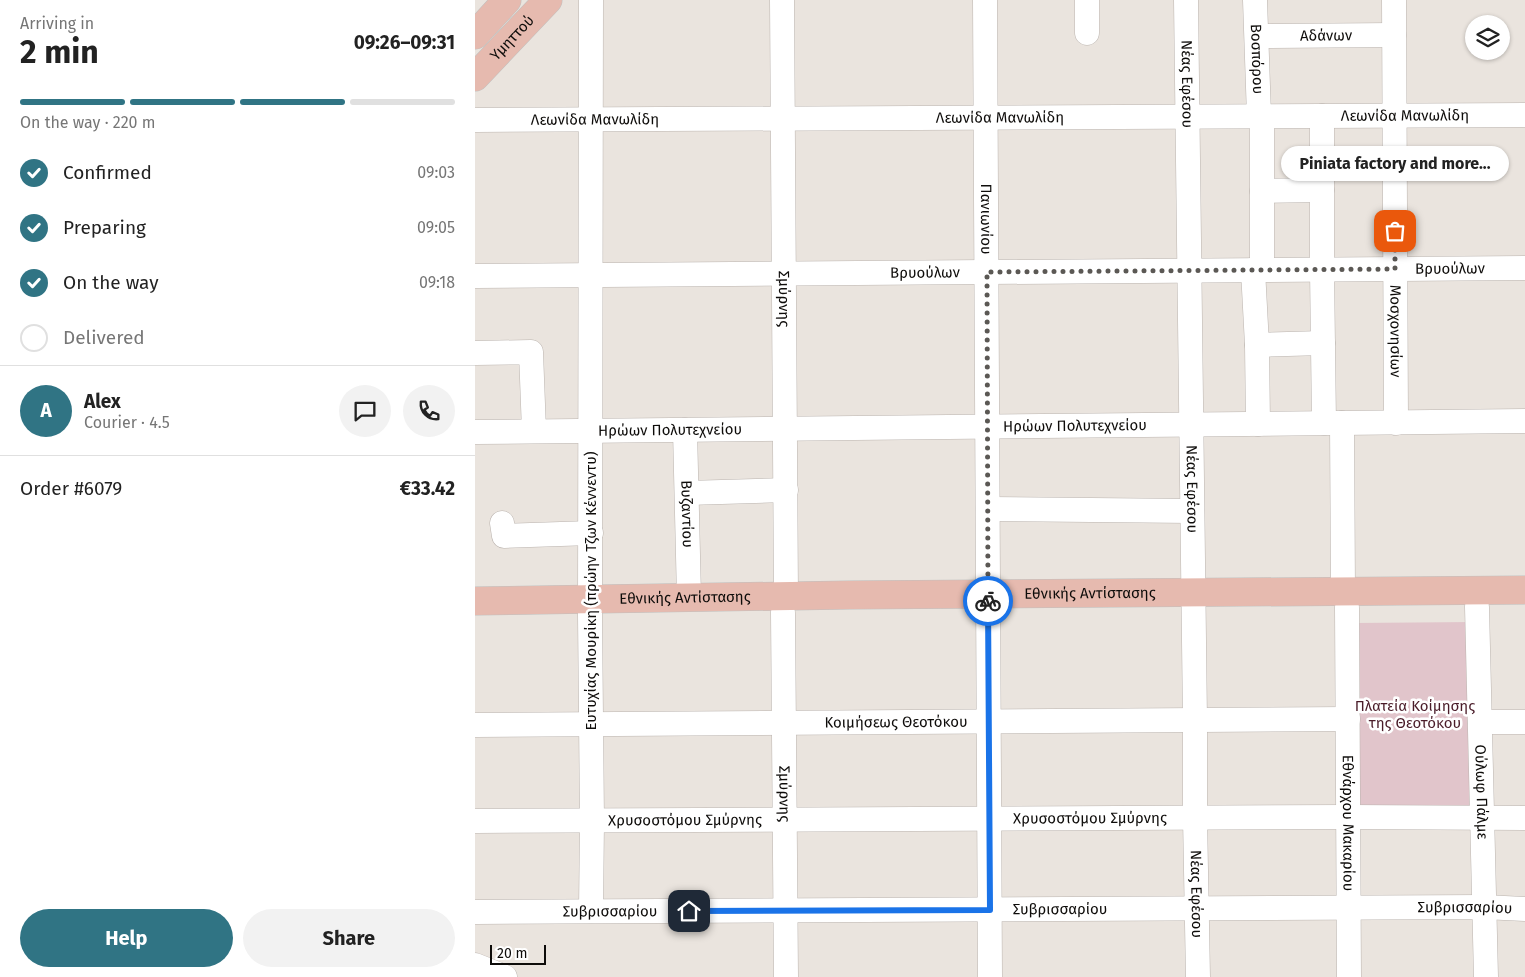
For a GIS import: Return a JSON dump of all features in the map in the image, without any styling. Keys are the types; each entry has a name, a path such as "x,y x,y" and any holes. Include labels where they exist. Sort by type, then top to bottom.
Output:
{"main road":[{"name":"Υμηττού","path":"475,35 507,0"},
{"name":"Υμηττού","path":"475,77 548,0"},
{"name":"Εθνικής Αντίστασης","path":"475,601 591,607 1193,601 1345,599 1525,590"},
{"name":"Εθνικής Αντίστασης","path":"475,618 689,597 785,604"},
{"name":"Εθνικής Αντίστασης","path":"1345,599 1477,607 1525,607"}],"street":[{"name":"Ευτυχίας Μουρίκη (πρώην Τζων Κέννεντυ)","path":"591,0 591,911"},
{"name":"Σμύρνης","path":"782,0 786,490 784,723 787,910 786,977"},
{"name":"Πανιωνίου","path":"985,0 990,977"},
{"path":"1087,0 1087,34"},
{"name":"Νέας Εφέσου","path":"1186,0 1198,977"},
{"name":"Βοσπόρου","path":"1255,0 1261,116 1262,191 1257,270 1258,424"},
{"name":"Μοσχονησίων","path":"1394,0 1396,422"},
{"name":"Αδάνων","path":"1257,36 1394,35"},
{"name":"Λεωνίδα Μανωλίδη","path":"475,120 1525,115"},
{"name":"Εθνάρχου Μακαρίου","path":"1323,116 1323,343 1333,423 1345,599 1348,720 1349,977"},
{"path":"1262,191 1322,190"},
{"name":"Βρυούλων","path":"475,276 1525,268"},
{"path":"1257,345 1323,343"},
{"path":"475,353 531,352 534,431"},
{"name":"Ηρώων Πολυτεχνείου","path":"475,432 1525,421"},
{"name":"Βυζαντίου","path":"685,430 689,597"},
{"path":"687,493 786,490"},
{"path":"988,509 1192,511"},
{"path":"502,523 504,536 591,533"},
{"name":"Ούλωφ Πάλμε","path":"1477,607 1485,977"},
{"name":"Κοιμήσεως Θεοτόκου","path":"475,725 1348,720"},
{"path":"1480,722 1525,722"},
{"name":"Χρυσοστόμου Σμύρνης","path":"475,821 1348,816 1525,818"},
{"name":"Συβρισσαρίου","path":"475,912 1484,907 1525,909"},
{"path":"475,965 505,977"}],"green space":[{"name":"Πλατεία Κοίμησης της Θεοτόκου","path":"1474,622 1475,808 1355,809 1354,623"}],"way so far":[{"path":"988,601 987,272 1395,269 1395,231"}],"place":[{"name":"Piniata factory and more...","path":"1395,231"}],"route":[{"path":"689,911 990,910 988,601"}]}
